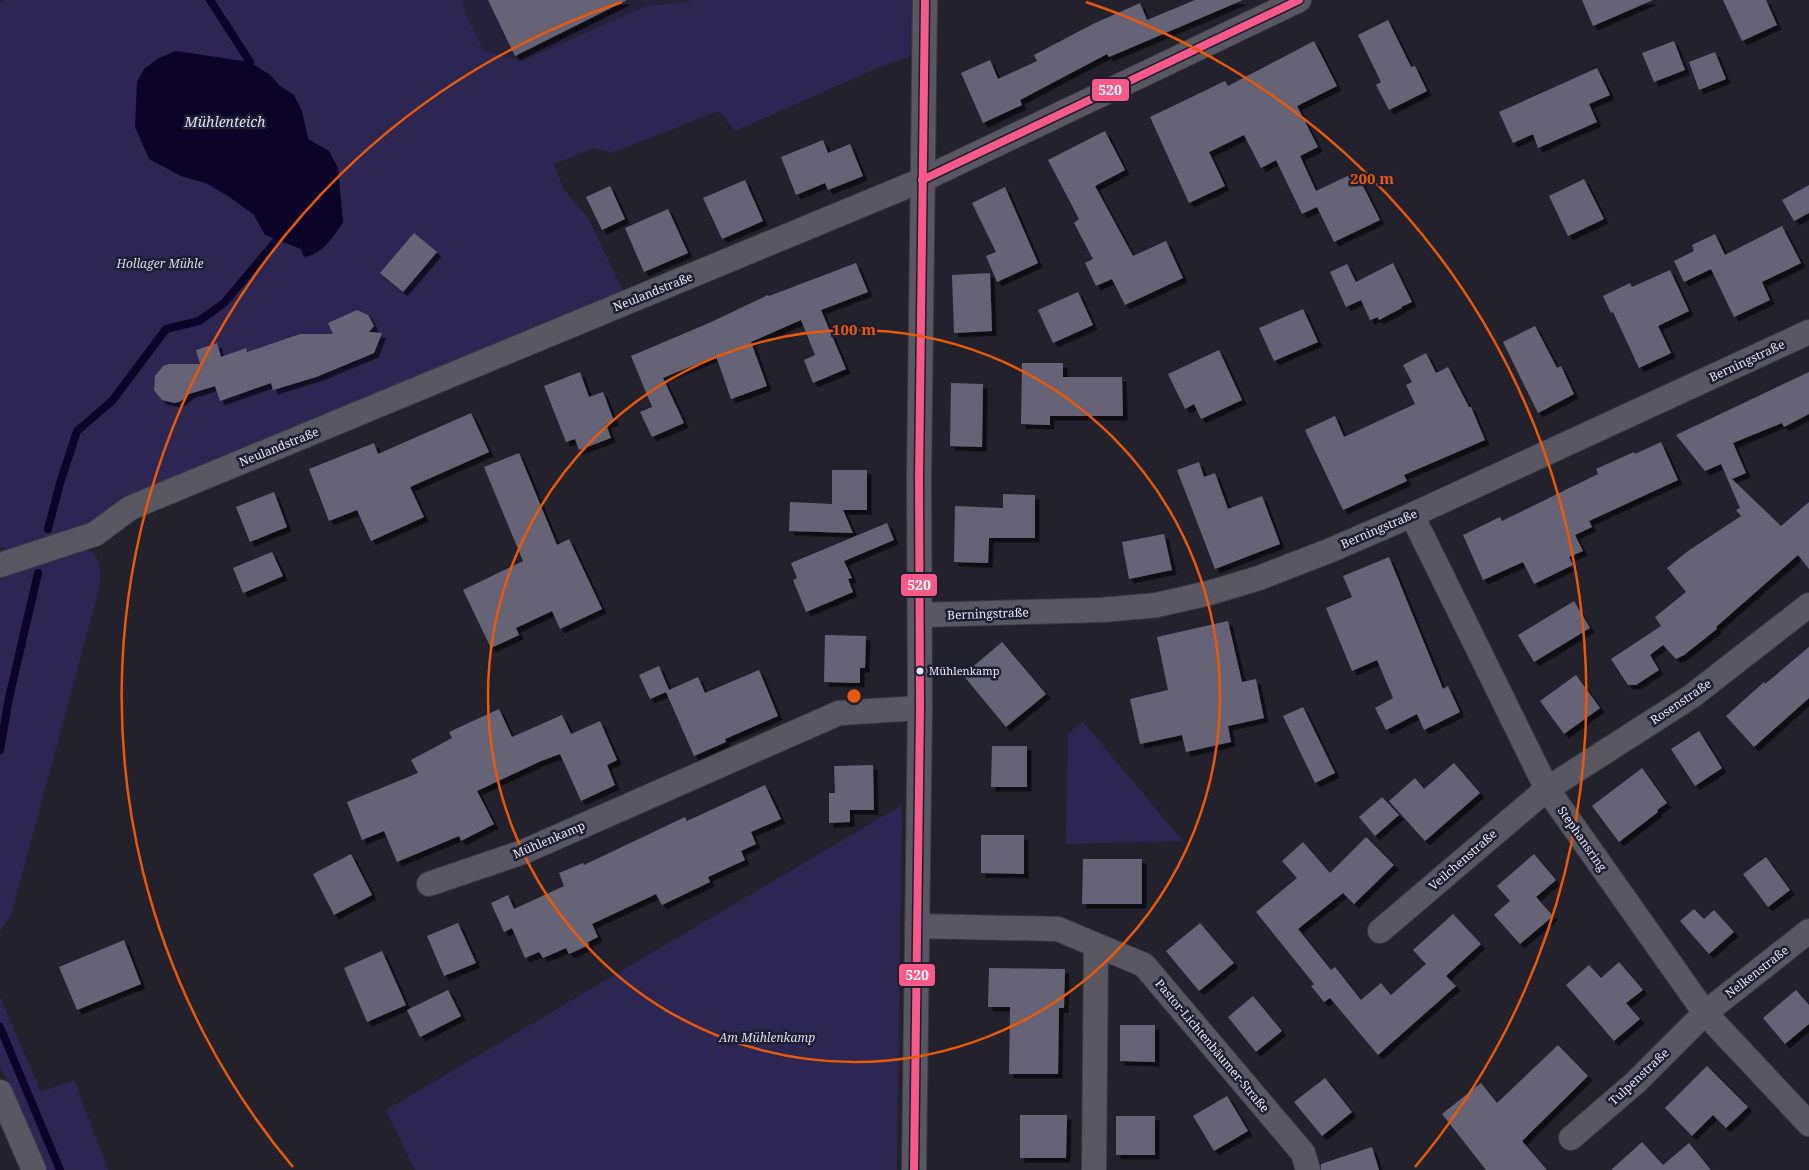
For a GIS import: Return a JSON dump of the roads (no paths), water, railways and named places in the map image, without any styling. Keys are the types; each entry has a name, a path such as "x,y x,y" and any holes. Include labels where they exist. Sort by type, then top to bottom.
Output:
{"street":[{"path":"914,1170 920,708 919,478 925,0"},
{"name":"Neulandstraße","path":"0,565 96,534 130,508 922,180 1299,0"},
{"name":"Berningstraße","path":"920,615 1102,610 1158,605 1259,578 1331,550 1412,515 1809,332"},
{"name":"Stephansring","path":"1412,515 1546,789 1705,1014 1809,1124"},
{"name":"Rosenstraße","path":"1546,789 1692,696 1809,605"},
{"name":"Mühlenkamp","path":"429,884 523,852 839,713 920,708"},
{"name":"Veilchenstraße","path":"1380,931 1546,789"},
{"name":"Pastor-Lichtenbäumer-Straße","path":"917,926 1058,929 1144,966 1303,1153 1308,1170"},
{"name":"Nelkenstraße","path":"1705,1014 1809,931"},
{"path":"1094,1170 1096,946"},
{"name":"Tulpenstraße","path":"1571,1138 1636,1082 1705,1014"},
{"path":"0,1092 34,1170"}],"water":[{"name":"Mühlenteich","path":"176,51 250,62 270,75 280,86 294,95 302,111 308,139 329,151 338,168 343,223 322,249 310,256 304,257 301,249 265,235 254,215 231,198 208,184 181,176 149,159 135,127 137,82 144,69 159,58"}],"waterway":[{"path":"210,0 250,62"},
{"path":"48,529 60,483 77,431 112,401 166,329 199,321 224,303 277,240"},
{"path":"0,750 9,698 38,573"},
{"path":"0,1027 60,1170"}],"place":[{"name":"Mühlenkamp","path":"920,671"}],"park label":[{"name":"Hollager Mühle","path":"160,264"},
{"name":"Am Mühlenkamp","path":"767,1038"}]}
